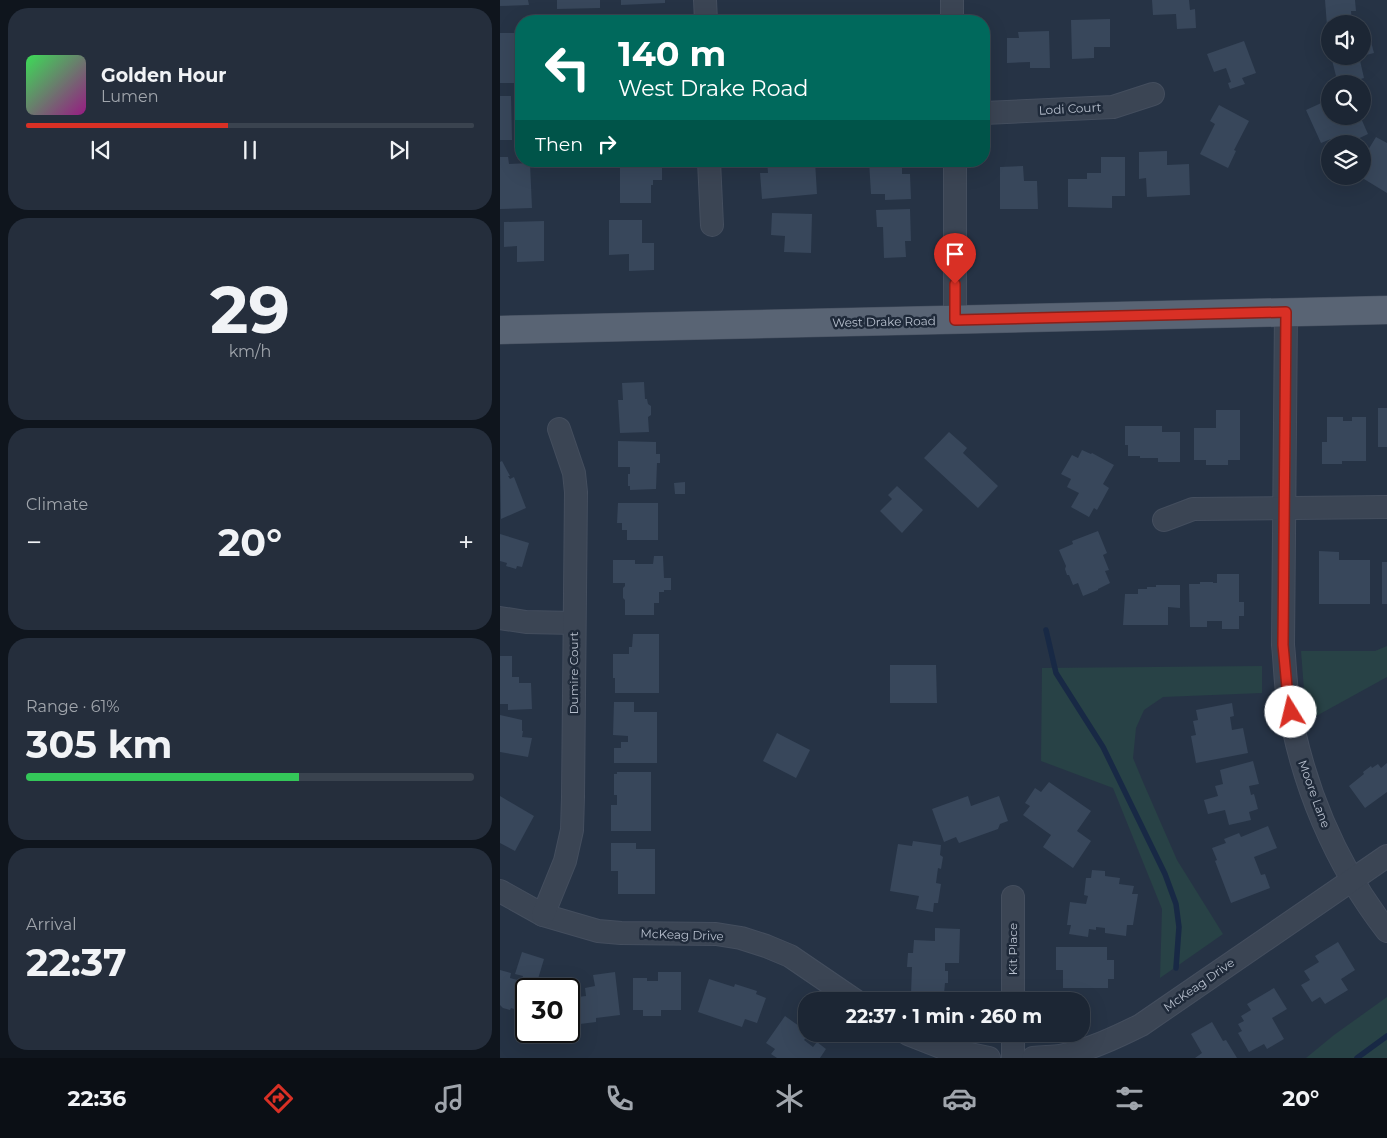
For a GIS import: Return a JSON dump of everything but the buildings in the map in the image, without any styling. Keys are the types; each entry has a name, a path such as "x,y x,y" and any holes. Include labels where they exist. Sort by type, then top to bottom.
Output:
{"main road":[{"name":"West Drake Road","path":"500,330 1387,310"}],"street":[{"path":"705,0 706,15"},
{"path":"952,0 952,15"},
{"name":"Lodi Court","path":"990,113 1113,107 1154,94"},
{"path":"710,167 712,225"},
{"path":"955,167 955,320"},
{"name":"Moore Lane","path":"1286,312 1283,645 1288,698 1296,741 1320,816 1352,879 1370,909 1387,931"},
{"name":"Dumire Court","path":"543,915 564,861 572,830 576,492 574,473 559,429"},
{"path":"1164,520 1193,509 1387,508"},
{"path":"500,618 526,622 574,623"},
{"name":"McKeag Drive","path":"1033,1058 1059,1056 1088,1049 1141,1025 1387,856"},
{"name":"McKeag Drive","path":"500,891 543,915 598,930 621,933 716,934 741,938 790,956 843,992"},
{"name":"Kit Place","path":"1013,897 1013,992"},
{"path":"927,1042 946,1050 989,1058"},
{"path":"1012,1042 1012,1058"}],"green space":[{"path":"1387,646 1387,677 1309,720 1304,690 1301,651 1375,651"},
{"path":"1262,666 1262,693 1163,697 1144,710 1136,728 1133,758 1143,782 1177,860 1223,934 1160,978 1162,909 1113,788 1041,761 1042,668"},
{"path":"1387,997 1387,1058 1306,1058 1334,1035"}],"waterway":[{"path":"1046,630 1056,673 1103,747 1165,874 1176,904 1179,927 1176,968"},
{"path":"1357,1058 1387,1036"}],"route":[{"path":"955,284 955,320 1286,312 1283,645 1291,712"}]}
